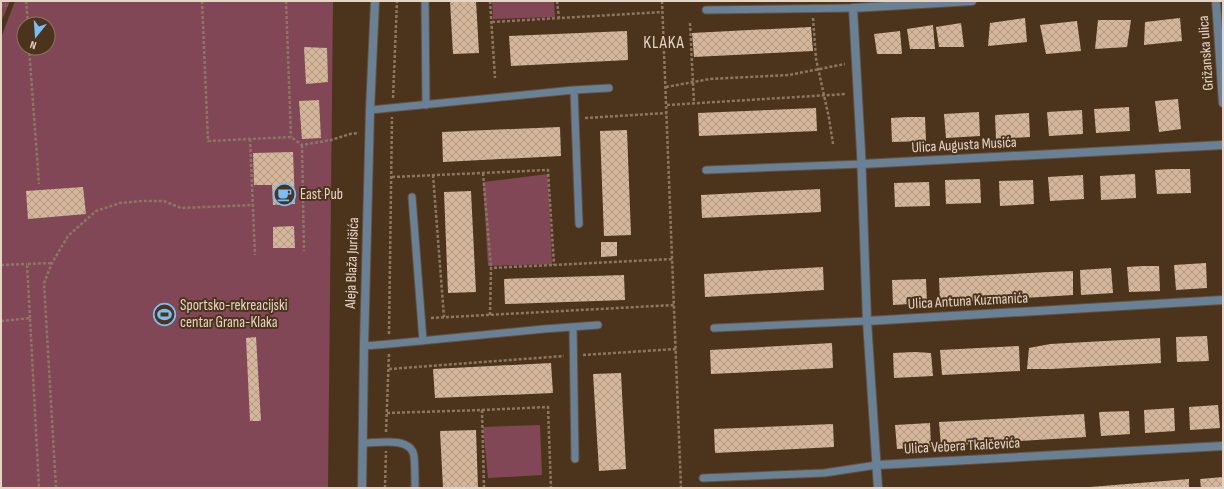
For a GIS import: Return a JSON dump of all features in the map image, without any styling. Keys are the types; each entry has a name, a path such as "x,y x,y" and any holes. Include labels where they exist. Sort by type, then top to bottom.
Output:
{"street":[{"name":"Aleja Blaža Jurišića","path":"362,488 364,346 374,1"},
{"path":"878,488 868,321 862,164 853,8 972,1"},
{"name":"Grižanska ulica","path":"1216,1 1223,104"},
{"name":"Ulica Augusta Musića","path":"862,164 1223,145"},
{"name":"Ulica Antuna Kuzmanića","path":"868,321 1223,300"},
{"name":"Ulica Vebera Tkalčevića","path":"877,465 1223,446"}],"lane":[{"path":"425,1 426,105"},
{"path":"706,10 853,8"},
{"path":"370,110 574,90 609,88"},
{"path":"574,90 579,224"},
{"name":"Ulica Augusta Musića","path":"706,170 862,164"},
{"path":"412,196 422,340"},
{"name":"Ulica Antuna Kuzmanića","path":"714,328 868,321"},
{"path":"364,346 598,325"},
{"path":"573,327 575,459"},
{"path":"363,443 398,442 409,446 414,454 415,488"},
{"name":"Ulica Vebera Tkalčevića","path":"702,478 824,473 877,465"}],"path":[{"path":"26,1 27,16"},
{"path":"202,1 208,141 291,137 302,145 332,140 360,132"},
{"path":"286,1 291,137"},
{"path":"385,488 389,369 393,108 397,1"},
{"path":"490,1 495,78"},
{"path":"557,1 559,19"},
{"path":"662,1 681,488"},
{"path":"492,22 663,12"},
{"path":"813,16 816,59 833,144"},
{"path":"690,23 694,103"},
{"path":"30,56 39,184"},
{"path":"666,87 710,79 789,75 845,64"},
{"path":"667,105 846,94"},
{"path":"581,118 667,112"},
{"path":"250,139 255,255"},
{"path":"302,145 304,251"},
{"path":"392,177 548,170 554,264"},
{"path":"483,173 491,268 490,315"},
{"path":"433,175 444,317"},
{"path":"56,488 44,283 52,263 68,236 96,211 120,203 164,201 181,208 253,205"},
{"path":"491,268 673,259"},
{"path":"1,265 52,263"},
{"path":"27,264 39,488"},
{"path":"426,318 674,305"},
{"path":"1,321 30,318"},
{"path":"389,369 676,349"},
{"path":"387,413 548,407 551,488"},
{"path":"482,410 484,488"}],"green space":[{"path":"1,1 10,1 1,22"},
{"name":"Sportsko-rekreacijski centar Grana-Klaka","path":"15,1 333,1 328,488 1,488 1,38"},
{"path":"492,1 554,1 555,17 493,19"},
{"path":"548,174 552,264 488,266 483,182"},
{"path":"540,425 542,475 488,478 483,427"}],"building":[{"path":"450,1 476,1 479,53 453,54"},
{"path":"1025,18 1027,42 988,46 990,23"},
{"path":"1180,18 1182,41 1144,45 1145,22"},
{"path":"1098,20 1131,20 1127,47 1095,49"},
{"path":"1077,21 1081,51 1046,54 1040,25"},
{"path":"961,23 964,47 939,47 936,27"},
{"path":"933,25 935,49 910,49 907,29"},
{"path":"811,27 813,51 694,57 692,33"},
{"path":"627,31 628,60 511,66 509,36"},
{"path":"900,31 902,54 877,54 874,34"},
{"path":"304,47 327,48 328,82 306,84"},
{"path":"1178,99 1181,129 1159,132 1155,101"},
{"path":"319,100 321,138 302,139 299,101"},
{"path":"1129,107 1130,131 1096,133 1094,109"},
{"path":"816,108 817,131 699,136 698,113"},
{"path":"1082,110 1083,134 1049,136 1047,112"},
{"path":"979,112 980,136 946,138 944,114"},
{"path":"1029,113 1030,137 996,139 995,115"},
{"path":"925,117 926,141 892,142 891,118"},
{"path":"560,127 561,156 443,162 442,132"},
{"path":"627,130 631,235 604,236 600,131"},
{"path":"293,152 295,204 273,205 272,185 254,185 253,153"},
{"path":"1190,169 1191,193 1157,194 1155,170"},
{"path":"1135,174 1136,198 1101,200 1100,176"},
{"path":"1083,175 1084,199 1050,201 1048,177"},
{"path":"980,179 981,203 946,204 945,180"},
{"path":"1033,180 1034,204 1000,206 999,181"},
{"path":"929,182 930,206 895,207 894,183"},
{"path":"83,187 86,214 28,219 26,191"},
{"path":"820,189 821,212 702,218 701,195"},
{"path":"471,191 476,292 448,293 444,192"},
{"path":"294,226 295,248 273,248 273,227"},
{"path":"601,242 617,242 617,256 601,257"},
{"path":"1206,263 1207,288 1176,290 1174,265"},
{"path":"1159,266 1160,291 1129,292 1127,267"},
{"path":"823,267 824,290 705,297 704,274"},
{"path":"1111,268 1113,293 1081,295 1080,270"},
{"path":"1073,271 1073,295 940,303 939,278"},
{"path":"624,275 625,300 505,304 504,279"},
{"path":"926,279 927,303 893,305 892,280"},
{"path":"1207,336 1209,361 1177,362 1176,337"},
{"path":"256,337 261,421 250,421 246,338"},
{"path":"1160,338 1161,363 1027,369 1029,348 1050,344"},
{"path":"832,343 833,368 711,374 710,350"},
{"path":"1019,346 1020,371 942,375 940,350"},
{"path":"893,353 931,353 933,376 894,378"},
{"path":"551,363 553,393 435,398 433,369"},
{"path":"621,373 626,469 599,471 593,374"},
{"path":"1218,405 1220,428 1190,430 1189,407"},
{"path":"1174,408 1175,431 1145,433 1144,410"},
{"path":"1129,411 1130,434 1101,436 1099,412"},
{"path":"1084,414 1086,437 941,446 939,422"},
{"path":"930,423 931,447 897,449 895,425"},
{"path":"833,424 834,447 715,453 714,429"},
{"path":"476,430 478,488 443,488 440,431"},
{"path":"1223,477 1223,488 1201,488 1200,479"},
{"path":"1189,479 1189,488 1090,488 1090,487"}],"place":[{"name":"East Pub","path":"284,194"},
{"name":"Sportsko-rekreacijski centar Grana-Klaka","path":"165,314"}],"district":[{"name":"KLAKA","path":"664,43"}]}
